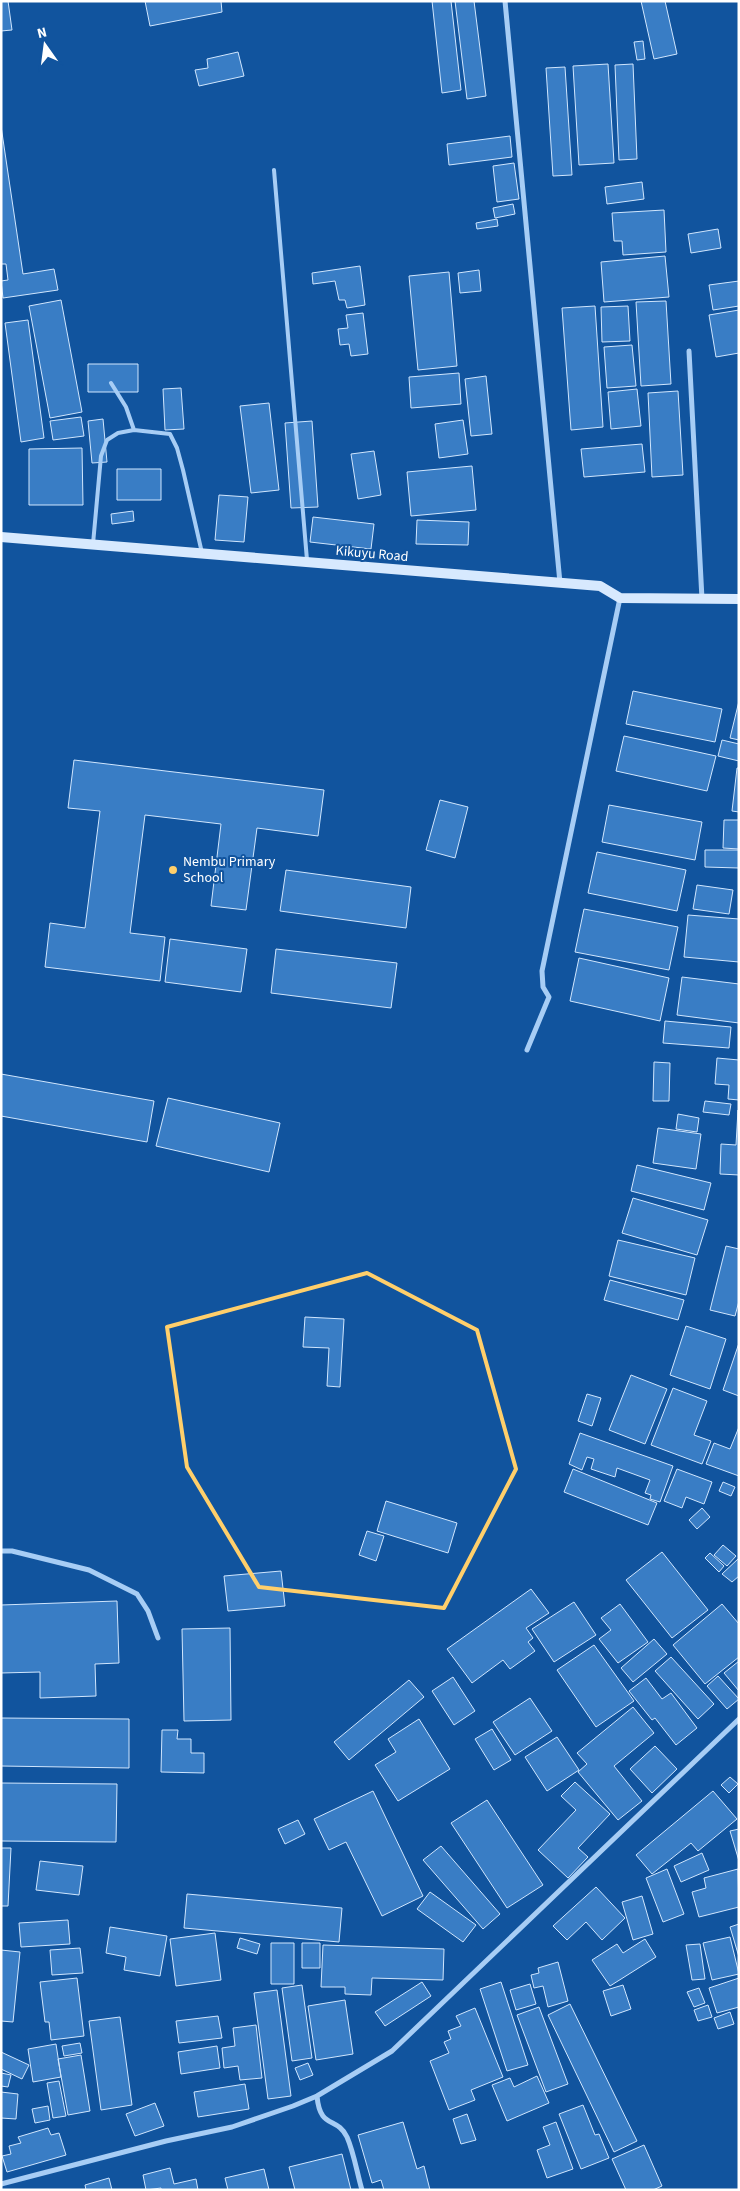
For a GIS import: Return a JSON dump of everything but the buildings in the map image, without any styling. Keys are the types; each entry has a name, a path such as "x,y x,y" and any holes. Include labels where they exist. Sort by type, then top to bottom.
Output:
{"main road":[{"name":"Kikuyu Road","path":"1,537 600,586 620,598 739,599"}],"street":[{"path":"505,1 560,583"},
{"path":"689,351 702,599"},
{"path":"527,1050 549,997 543,987 542,972 620,598"},
{"path":"1,1551 12,1551 89,1570 137,1594 148,1610 158,1638"},
{"path":"1,2184 166,2141 232,2127 317,2096 392,2051 739,1720"},
{"path":"317,2096 318,2109 323,2118 342,2129 347,2138 362,2190"}],"lane":[{"path":"274,170 308,562"},
{"path":"112,383 126,407 134,430"},
{"path":"93,544 101,456 107,440 118,433 134,430 170,434 173,439 183,470 202,554"}],"highlighted area":[{"path":"367,1273 477,1330 516,1469 444,1608 259,1587 187,1467 167,1327"}],"place":[{"name":"Nembu Primary School","path":"173,870"}]}
